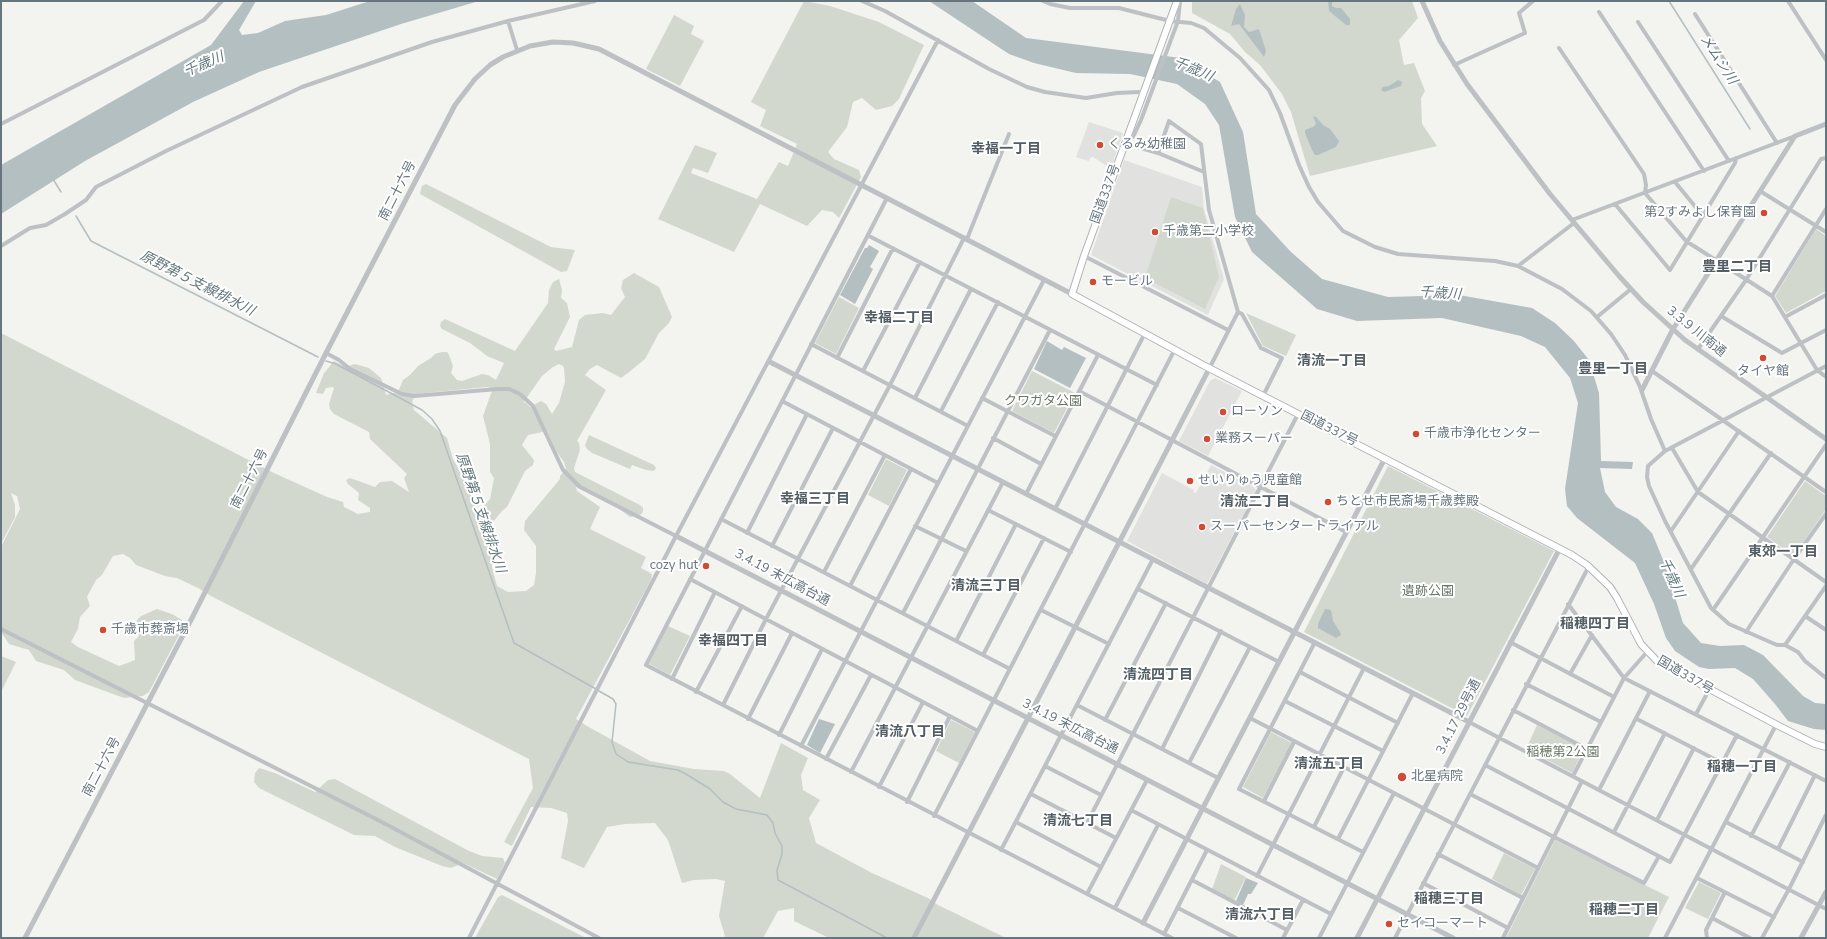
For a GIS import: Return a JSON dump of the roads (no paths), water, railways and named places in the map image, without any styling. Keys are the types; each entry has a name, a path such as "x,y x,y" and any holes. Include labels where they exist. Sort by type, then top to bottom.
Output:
{"highway":[{"name":"国道337号","path":"1177,1 1170,21 1167,37 1144,102 1126,141 1084,256 1072,294 1175,349 1209,369 1560,548 1589,566 1610,587 1641,644 1657,661 1776,725 1815,744 1826,747"}],"street":[{"path":"1,124 204,20 222,1"},
{"path":"1,246 30,228 46,225 65,214 86,200 96,187 166,151 302,87 432,42 508,21 595,1"},
{"path":"862,1 885,10 1008,78 1039,90 1086,98 1117,92 1139,92"},
{"path":"1043,1 1070,8 1119,8 1145,13 1170,21 1191,23 1204,28 1240,58 1269,90 1280,113 1308,187 1318,202 1344,231 1375,247 1398,254 1495,261 1518,266 1562,290 1597,317 1625,355 1642,390 1651,419 1665,451"},
{"path":"1167,37 1178,21 1180,1"},
{"name":"3.3.9 川南通","path":"1422,1 1440,41 1454,65 1550,194 1631,289 1673,329 1698,349 1826,439"},
{"path":"1454,65 1525,32 1519,13 1533,1"},
{"path":"1788,1 1826,60"},
{"path":"1599,12 1704,171"},
{"path":"1695,14 1777,143"},
{"path":"508,21 517,50"},
{"path":"1638,22 1729,161"},
{"path":"469,938 676,536 863,186 938,40"},
{"name":"南二十六号","path":"25,938 455,106 474,80 490,65 503,57 517,50 530,46 553,42 573,43 599,49 1072,294"},
{"path":"1559,48 1644,174 1646,185 1645,193 1687,242 1716,262 1772,296 1817,370 1826,378"},
{"path":"1158,153 1169,121 1201,144 1213,224 1238,312 1242,314 1261,348 1282,358 1263,396"},
{"path":"1518,266 1573,222 1615,204 1826,124"},
{"path":"723,705 766,619 966,239 1009,134"},
{"path":"1642,390 1673,329 1795,136"},
{"path":"1126,141 1204,172"},
{"path":"1615,204 1670,270 1735,163 1736,158"},
{"path":"1698,349 1746,280 1821,159 1826,158"},
{"path":"1675,182 1703,216"},
{"path":"1760,191 1826,232"},
{"path":"887,198 869,236 795,374 646,665 907,802 1172,938"},
{"path":"1772,296 1826,209"},
{"path":"869,236 1157,385"},
{"path":"837,358 893,248"},
{"path":"1084,256 1228,330"},
{"path":"863,371 920,262"},
{"path":"801,746 1044,280"},
{"path":"915,398 971,289"},
{"path":"1597,317 1631,289"},
{"path":"1785,317 1826,295"},
{"path":"940,411 998,302"},
{"path":"914,938 1238,312"},
{"path":"1721,316 1782,353 1826,330"},
{"path":"903,613 1050,330"},
{"path":"1055,509 1145,333"},
{"path":"811,344 968,426"},
{"path":"934,816 1175,349"},
{"path":"326,353 339,360 350,369 402,394 414,396 509,389 520,394 533,406 563,470 580,487 676,536"},
{"path":"1026,494 1098,355"},
{"path":"770,362 1499,737 1826,909"},
{"path":"1826,366 1665,451 1648,466 1647,477 1649,486 1671,531 1713,610 1729,624 1777,644 1785,645 1798,652 1805,661 1826,678"},
{"path":"1652,371 1826,492"},
{"path":"1079,391 1346,532"},
{"path":"982,398 1055,436"},
{"path":"782,401 938,483"},
{"path":"747,533 807,414"},
{"path":"1087,823 1298,414"},
{"path":"772,546 833,428"},
{"path":"1671,531 1739,431"},
{"path":"994,438 1041,464"},
{"path":"1713,610 1826,445"},
{"path":"1672,448 1698,492 1826,582"},
{"path":"1691,569 1771,453"},
{"path":"824,572 885,456"},
{"path":"1143,923 1385,458"},
{"path":"850,586 911,469"},
{"path":"851,772 910,656 1003,482"},
{"path":"988,510 1071,552"},
{"path":"1746,632 1794,559 1826,514"},
{"path":"721,519 1010,669"},
{"path":"956,641 1016,524"},
{"path":"915,526 966,551"},
{"name":"3.4.19 末広高台通","path":"676,536 1453,938"},
{"path":"983,655 1044,538"},
{"name":"3.4.17 29号通","path":"1357,938 1560,548"},
{"path":"1001,850 1153,558"},
{"path":"1394,938 1589,566"},
{"path":"690,579 978,731"},
{"path":"1785,645 1826,586"},
{"path":"1138,589 1193,616 1279,662"},
{"path":"672,679 715,592"},
{"path":"1105,720 1166,603"},
{"path":"1568,604 1624,678 1764,748 1826,781"},
{"path":"696,692 742,606"},
{"path":"1041,610 1074,628 1109,644"},
{"path":"1805,616 1826,630"},
{"path":"1,629 378,820 598,938"},
{"path":"1162,749 1221,631"},
{"path":"748,718 792,633"},
{"path":"1570,674 1592,635"},
{"path":"1315,642 1239,789 1363,852"},
{"path":"1510,642 1614,697"},
{"path":"1189,763 1250,646"},
{"path":"779,735 822,649"},
{"path":"1573,776 1624,678 1647,652"},
{"path":"1257,876 1364,668"},
{"path":"1300,672 1398,723"},
{"path":"826,759 871,675"},
{"path":"1526,684 1601,722"},
{"path":"1696,714 1709,690"},
{"path":"1600,790 1650,691"},
{"path":"1338,839 1413,693"},
{"path":"1285,701 1383,751"},
{"path":"879,787 923,702"},
{"path":"1077,705 1218,778"},
{"path":"1513,710 1587,749"},
{"path":"907,802 950,716"},
{"path":"1250,718 1538,868"},
{"path":"1637,719 1722,763"},
{"path":"1665,938 1776,725"},
{"path":"1614,832 1665,733"},
{"path":"1485,765 1670,862 1737,735"},
{"path":"1264,802 1294,742"},
{"path":"1657,820 1694,748"},
{"path":"1751,836 1790,762"},
{"path":"1045,766 1101,795"},
{"path":"1314,827 1344,767"},
{"path":"1778,849 1815,775"},
{"path":"1087,894 1147,780"},
{"path":"1503,938 1582,781"},
{"path":"1318,938 1394,793"},
{"path":"1031,794 1116,838"},
{"path":"1470,794 1644,883 1659,856"},
{"path":"1130,810 1331,914"},
{"path":"1762,938 1789,889 1826,815"},
{"path":"1016,822 1101,867"},
{"path":"1726,822 1803,862"},
{"path":"1115,908 1158,825"},
{"path":"1164,934 1207,850"},
{"path":"1438,854 1523,898"},
{"path":"1697,878 1774,917"},
{"path":"1192,880 1287,930"},
{"path":"1423,884 1508,928"},
{"path":"1707,938 1706,930 1725,892"},
{"path":"1802,938 1826,892"},
{"path":"1283,938 1303,900"},
{"path":"1178,908 1236,938"},
{"path":"1712,918 1750,938"}],"water":[{"name":"千歳川","path":"244,1 256,1 239,30 242,35 258,33 285,21 326,15 370,1 479,1 401,24 259,72 193,102 85,161 1,214 1,165 211,45"},
{"name":"千歳川","path":"929,1 972,1 1026,38 1181,58 1220,82 1243,132 1256,214 1291,252 1322,279 1388,297 1459,295 1532,308 1555,323 1574,341 1589,360 1599,393 1601,461 1633,462 1632,469 1600,468 1605,492 1616,507 1638,519 1652,533 1664,562 1683,623 1701,643 1720,646 1744,645 1763,655 1803,696 1815,703 1826,704 1826,730 1814,729 1788,721 1753,679 1735,668 1709,669 1699,667 1675,651 1666,638 1654,604 1635,563 1577,518 1567,506 1565,489 1578,403 1570,378 1545,347 1521,336 1442,318 1357,321 1317,309 1252,252 1235,217 1219,125 1205,104 1177,84 1130,74 1076,73 1034,63 1009,54"},
{"path":"1328,1 1332,1 1332,6 1341,8 1350,19 1350,25 1346,25 1329,11"},
{"path":"1240,4 1245,15 1244,27 1249,32 1259,29 1266,51 1264,57 1239,24 1231,26 1236,9"},
{"path":"1398,80 1402,82 1401,86 1384,92 1381,90 1383,87 1389,86"},
{"path":"1313,116 1330,129 1339,141 1336,147 1318,155 1315,155 1312,150 1305,133 1305,130 1316,124"},
{"path":"869,245 879,251 870,267 873,269 855,304 840,295 865,248"},
{"path":"1047,341 1062,350 1064,347 1086,358 1070,388 1034,369"},
{"path":"1325,609 1331,610 1333,621 1340,632 1341,635 1336,638 1318,628 1318,624"},
{"path":"819,719 835,724 820,753 807,745"},
{"path":"1246,878 1258,883 1251,894 1248,894 1243,905 1236,901"}],"waterway":[{"name":"メムシ川","path":"1669,1 1750,129"},
{"name":"原野第５支線排水川","path":"53,179 61,192"},
{"name":"原野第５支線排水川","path":"76,216 91,241 318,357"},
{"name":"原野第５支線排水川","path":"326,361 336,364 422,410 432,419 440,431 514,643 596,689"},
{"name":"原野第５支線排水川","path":"599,691 613,699 616,704 612,742 616,754 628,762 678,770 710,789 723,802 736,809 767,815 773,823 775,833 782,846 782,854 777,870 778,880 887,938"}],"place":[{"name":"くるみ幼稚園","path":"1100,145"},
{"name":"第2すみよし保育園","path":"1764,213"},
{"name":"千歳第二小学校","path":"1155,232"},
{"name":"モービル","path":"1093,282"},
{"name":"タイヤ館","path":"1763,358"},
{"name":"ローソン","path":"1223,412"},
{"name":"千歳市浄化センター","path":"1416,434"},
{"name":"業務スーパー","path":"1207,439"},
{"name":"せいりゅう児童館","path":"1190,481"},
{"name":"ちとせ市民斎場千歳葬殿","path":"1328,502"},
{"name":"スーパーセンタートライアル","path":"1202,527"},
{"name":"cozy hut","path":"706,566"},
{"name":"千歳市葬斎場","path":"103,630"},
{"name":"北星病院","path":"1402,777"},
{"name":"セイコーマート","path":"1389,924"}],"district":[{"name":"幸福一丁目","path":"1006,150"},
{"name":"豊里二丁目","path":"1737,268"},
{"name":"幸福二丁目","path":"899,319"},
{"name":"清流一丁目","path":"1332,362"},
{"name":"豊里一丁目","path":"1613,370"},
{"name":"幸福三丁目","path":"815,500"},
{"name":"清流二丁目","path":"1255,503"},
{"name":"東郊一丁目","path":"1783,553"},
{"name":"清流三丁目","path":"986,587"},
{"name":"稲穂四丁目","path":"1595,625"},
{"name":"幸福四丁目","path":"733,642"},
{"name":"清流四丁目","path":"1158,676"},
{"name":"清流八丁目","path":"910,733"},
{"name":"清流五丁目","path":"1329,765"},
{"name":"稲穂一丁目","path":"1742,768"},
{"name":"清流七丁目","path":"1078,822"},
{"name":"稲穂三丁目","path":"1449,900"},
{"name":"稲穂二丁目","path":"1624,911"},
{"name":"清流六丁目","path":"1260,916"}],"park label":[{"name":"クワガタ公園","path":"1043,402"},
{"name":"遺跡公園","path":"1428,592"},
{"name":"稲穂第2公園","path":"1563,753"}]}
